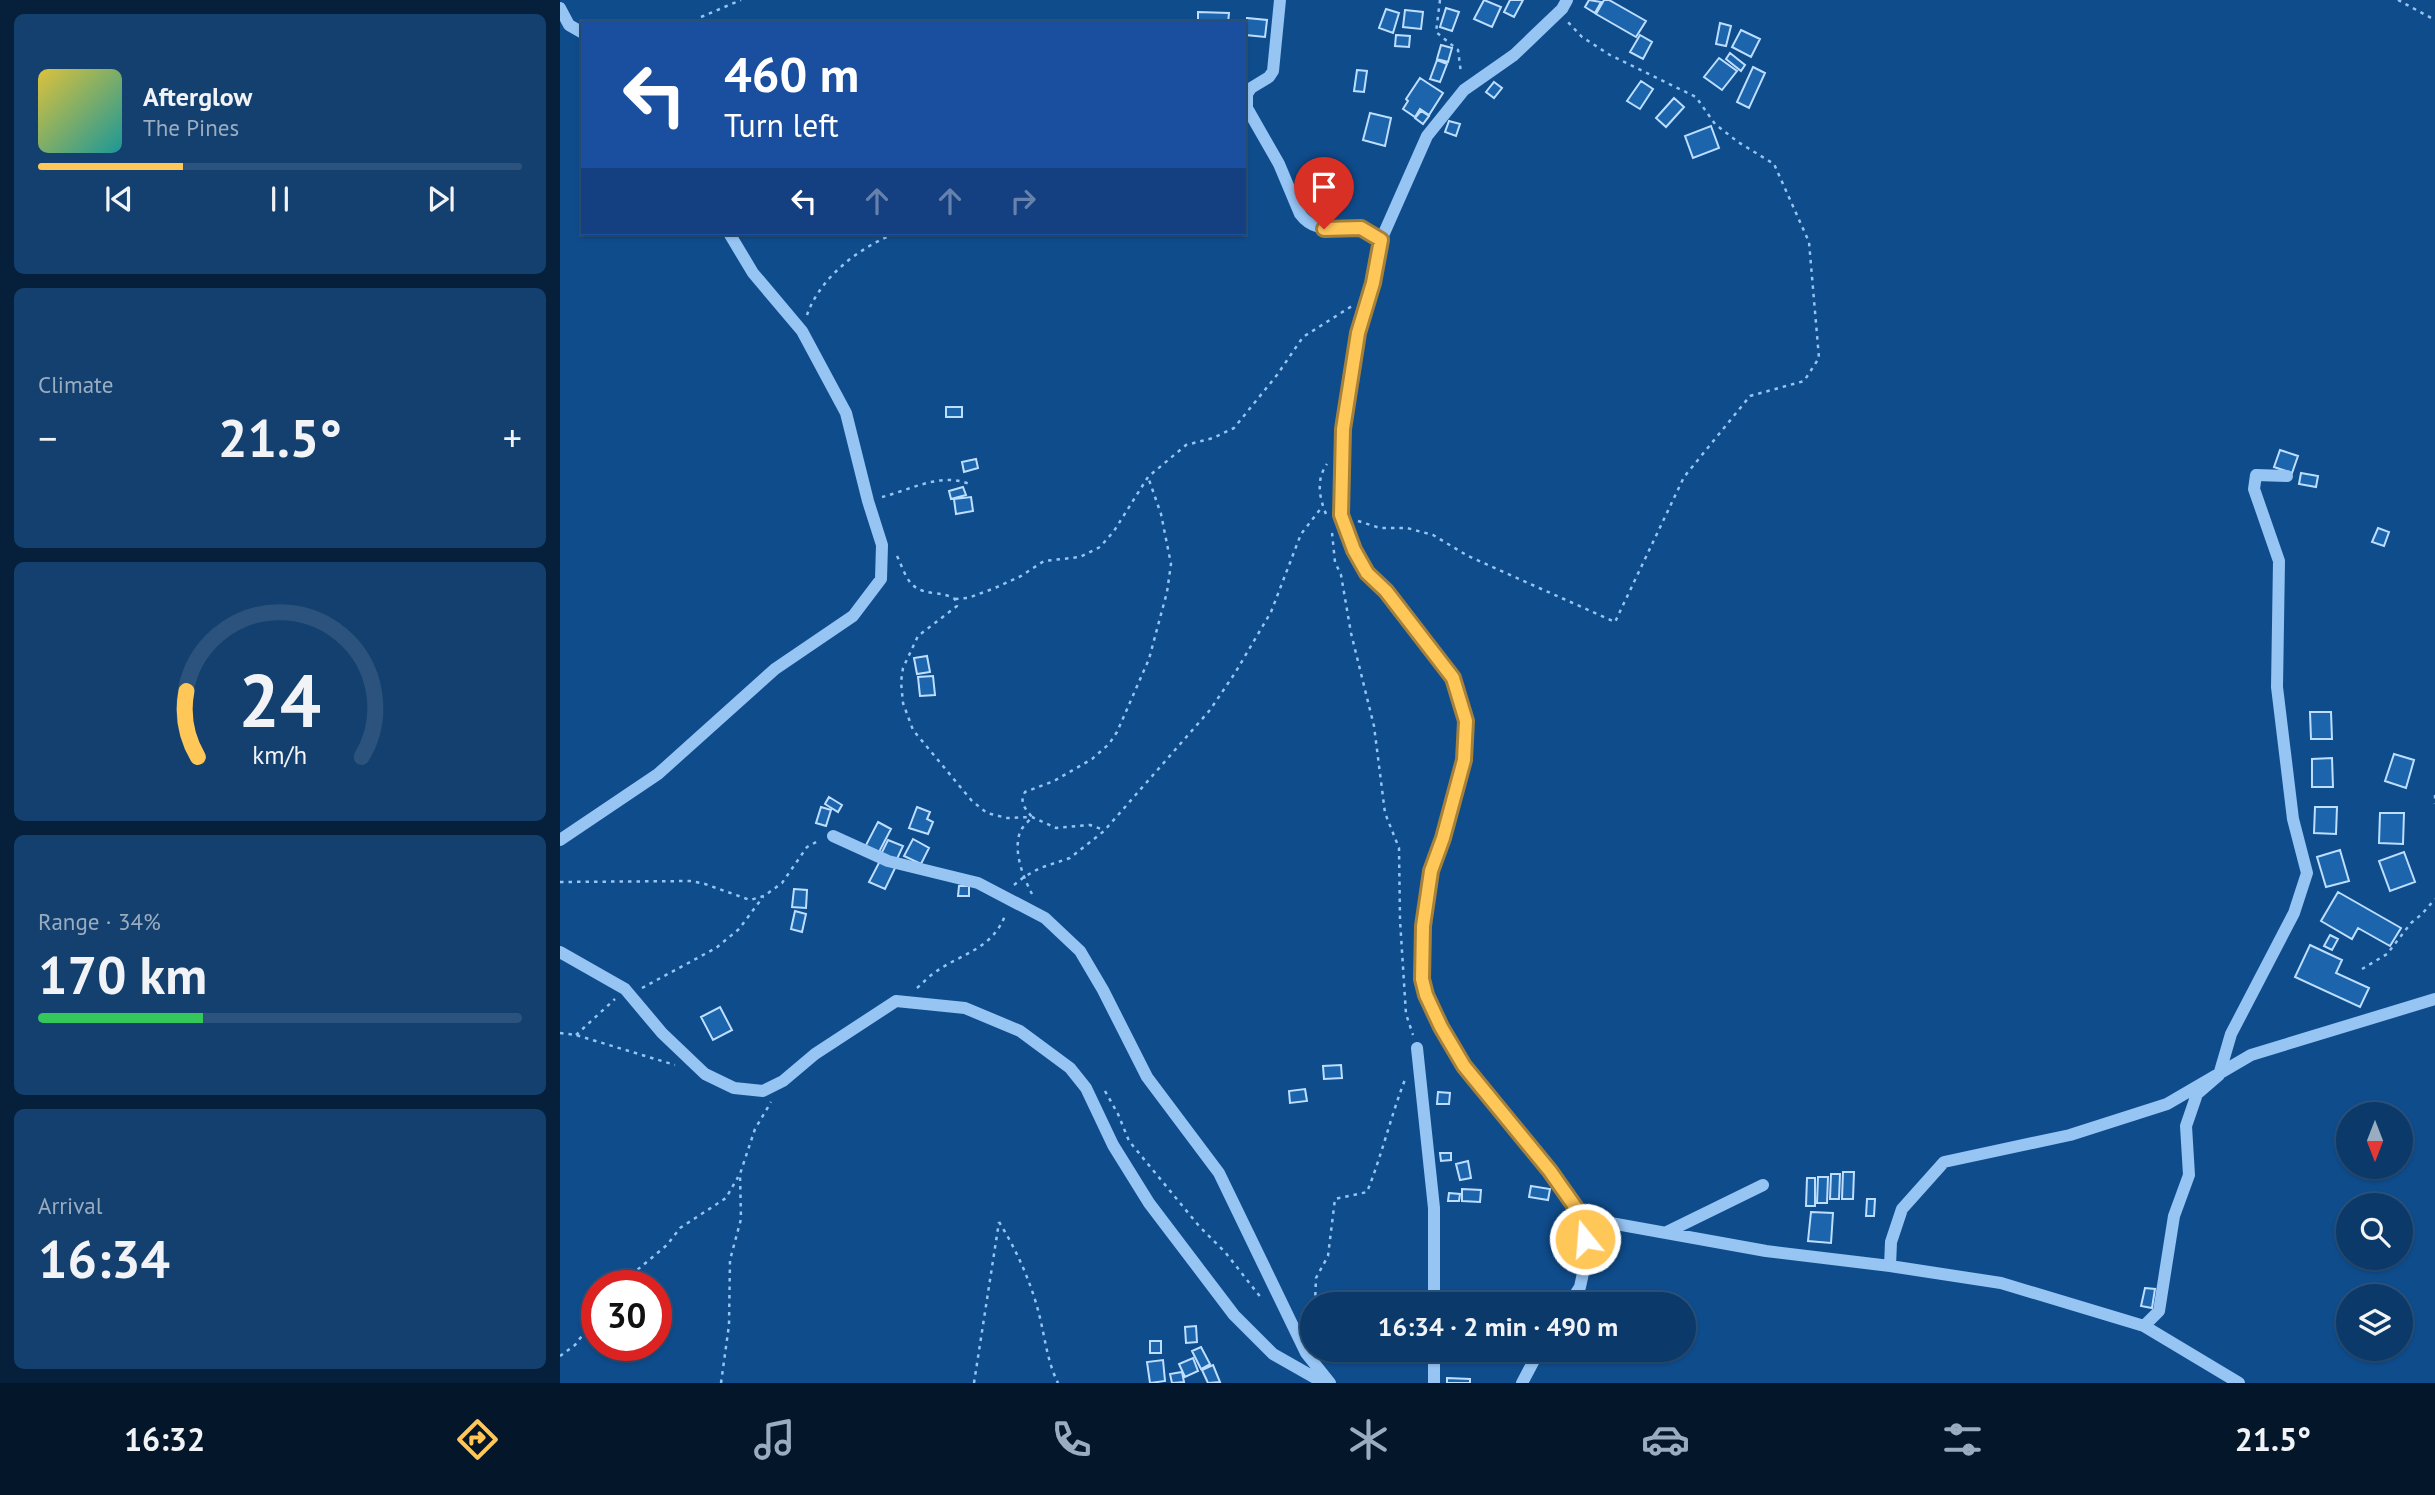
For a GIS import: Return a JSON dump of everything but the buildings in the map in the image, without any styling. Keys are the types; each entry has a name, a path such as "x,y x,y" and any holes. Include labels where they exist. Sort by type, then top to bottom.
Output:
{"street":[{"path":"1280,0 1273,71 1269,77 1251,88 1247,94 1247,108 1279,164 1305,220 1324,229 1361,228 1381,240"},
{"path":"1564,4 1514,55 1464,90 1427,136 1381,240 1373,283 1358,333 1345,415 1341,515 1354,550 1367,573 1386,591 1453,678 1466,721 1464,760 1431,871 1423,926 1422,979 1426,995 1464,1066 1550,1171 1583,1218 1586,1259 1577,1292"},
{"path":"560,8 569,25 581,32"},
{"path":"560,840 659,774 775,669 853,616 881,579 882,545 846,413 802,331 753,273 730,235"},
{"path":"2144,1325 2160,1311 2174,1216 2189,1175 2186,1126 2197,1094 2219,1075 2231,1034 2294,913 2307,873 2293,819 2277,687 2280,561 2254,489 2256,475 2287,476"},
{"path":"833,836 888,860 978,883 1045,918 1080,951 1147,1077 1219,1173 1306,1353 1330,1383"},
{"path":"560,952 625,989 662,1033 705,1074 734,1088 763,1091 783,1081 815,1054 896,1000 965,1008 992,1017 1020,1031 1070,1068 1086,1088 1113,1145 1149,1203 1234,1315 1273,1354 1324,1383"},
{"path":"1889,1266 1891,1242 1902,1209 1944,1162 2070,1135 2143,1112 2167,1104 2251,1055 2435,999"},
{"path":"1417,1048 1434,1208 1434,1292"},
{"path":"1667,1232 1763,1185"},
{"path":"1583,1218 1766,1251 2001,1283 2144,1325 2239,1383"},
{"path":"1434,1362 1434,1383"},
{"path":"1522,1383 1533,1362"}],"path":[{"path":"697,21 741,0"},
{"path":"1440,0 1436,32 1458,50 1464,90"},
{"path":"2399,0 2435,20"},
{"path":"1341,515 1380,528 1407,528 1433,535 1468,556 1615,622 1684,477 1750,396 1804,381 1819,358 1809,242 1774,164 1715,124 1696,97 1610,55 1582,37 1568,22 1564,4"},
{"path":"802,331 811,302 840,268 880,239 891,235"},
{"path":"894,549 910,584 922,592 955,599 968,598 995,588 1044,561 1080,557 1100,547 1114,531 1148,477 1186,445 1213,438 1234,428 1277,375 1303,337 1355,304"},
{"path":"1327,516 1320,493 1321,473 1329,462"},
{"path":"1032,817 1023,805 1025,792 1054,781 1092,759 1109,744 1117,732 1149,659 1167,592 1171,564 1161,514 1148,477"},
{"path":"868,501 922,484 950,479 970,484"},
{"path":"896,1000 997,933 1006,915 1001,896 1040,868 1070,858 1104,831 1210,710 1271,612 1301,534 1323,506"},
{"path":"1331,526 1335,562 1341,575 1351,634 1374,726 1385,813 1399,848 1406,1014 1417,1048"},
{"path":"955,599 957,606 918,636 903,668 903,703 913,730 972,801 986,813 1007,818 1032,817 1056,828 1090,825 1104,831"},
{"path":"2435,795 2435,804"},
{"path":"1032,817 1021,831 1019,855 1024,877 1045,918"},
{"path":"560,883 691,881 750,900 764,895 782,883 807,847 833,836"},
{"path":"576,1035 625,989 639,989 652,984 716,948 739,929 764,895"},
{"path":"2362,969 2387,954 2411,923 2422,915 2435,899"},
{"path":"560,1033 576,1035 679,1067"},
{"path":"1315,1292 1316,1278 1328,1256 1335,1199 1367,1192 1408,1072"},
{"path":"637,1270 667,1245 680,1228 726,1198 740,1174 755,1129 783,1081"},
{"path":"1101,1087 1108,1095 1129,1141 1265,1302"},
{"path":"721,1383 729,1325 730,1260 741,1219 740,1174"},
{"path":"974,1383 999,1222 1012,1243 1038,1311 1047,1355 1058,1383"},
{"path":"560,1356 581,1337"}],"route":[{"path":"1324,229 1361,228 1381,240 1373,283 1358,333 1343,429 1341,515 1354,550 1367,573 1386,591 1453,678 1466,721 1464,760 1431,871 1423,926 1422,979 1426,995 1464,1066 1550,1171 1583,1218 1585,1239"}]}
